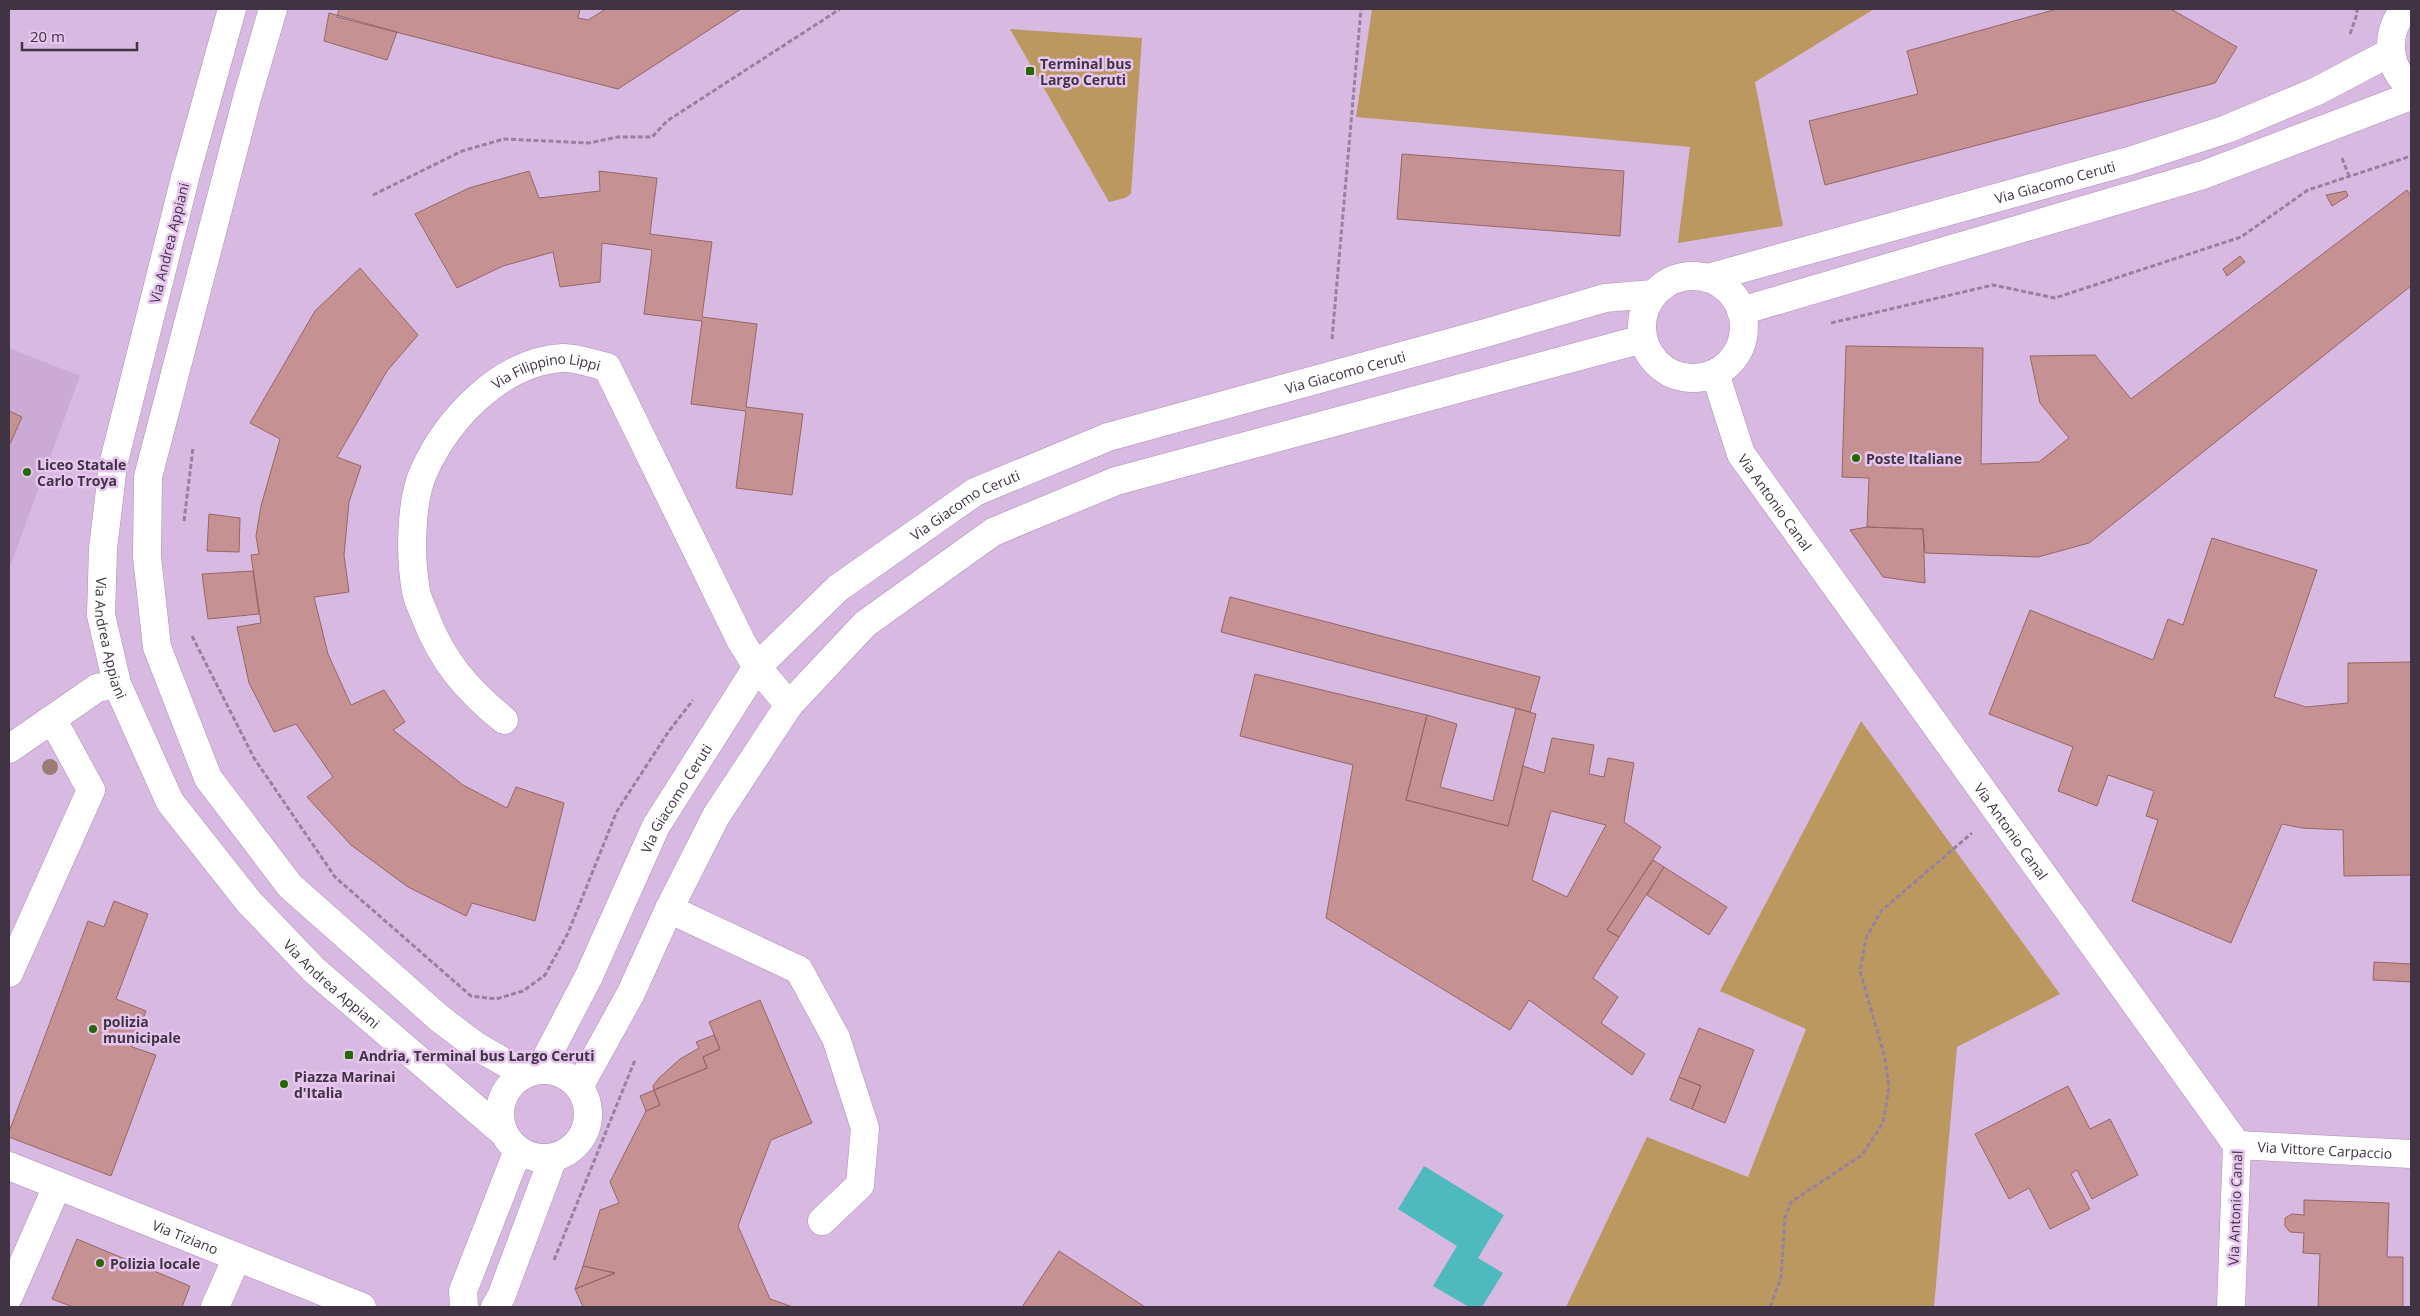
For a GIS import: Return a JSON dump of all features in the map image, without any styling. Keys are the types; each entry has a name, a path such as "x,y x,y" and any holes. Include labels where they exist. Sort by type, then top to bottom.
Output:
{"street":[{"name":"Via Andrea Appiani","path":"232,9 186,174 113,465 102,549 101,615 117,684 170,802 249,902 314,970 511,1141"},
{"path":"273,9 247,98 148,477 147,557 157,647 208,778 290,886 439,1018 476,1046 533,1072 555,1071 568,1077 579,1087 587,1104 588,1122 582,1138 570,1151 553,1158 534,1158 511,1141 463,1291 464,1307"},
{"path":"2400,11 2391,33 2391,52 2396,68 2411,87"},
{"name":"Via Giacomo Ceruti","path":"1708,278 2130,161 2227,129 2317,91 2391,52"},
{"path":"1741,311 2203,175 2411,96"},
{"name":"Via Giacomo Ceruti","path":"1693,275 1708,278 1722,284 1734,296 1741,311 1744,326 1737,354 1715,373 1700,378 1685,377 1671,373 1658,364 1648,352 1643,339 1644,315 1654,294 1664,284 1678,277 1693,275"},
{"name":"Via Giacomo Ceruti","path":"511,1141 499,1115 502,1099 512,1084 533,1072 589,976 656,826 757,667 838,588 974,492 1108,437 1605,298 1654,294"},
{"path":"579,1087 631,993 669,909 716,816 789,705 865,624 993,532 1116,481 1643,339"},
{"name":"Via Filippino Lippi","path":"504,720 477,698 452,670 431,633 416,592 412,541 415,508 423,472 445,435 467,408 493,385 527,366 563,358 607,367 741,641 757,667 789,705"},
{"name":"Via Antonio Canal","path":"1715,373 1741,454 2238,1145 2231,1307"},
{"path":"9,749 97,688 117,684"},
{"path":"9,973 91,790 60,734 49,721"},
{"path":"669,909 799,970 836,1038 865,1128 860,1185 822,1221"},
{"name":"Via Vittore Carpaccio","path":"2238,1145 2411,1154"},
{"path":"494,1307 501,1297 553,1158"},
{"name":"Via Tiziano","path":"10,1169 362,1307"},
{"path":"9,1296 57,1186"},
{"path":"215,1307 237,1257"},
{"path":"9,1304 16,1307"}],"path":[{"path":"372,195 462,151 504,139 589,143 618,137 652,137 667,121 840,9"},
{"path":"1332,344 1361,9"},
{"path":"1827,323 1993,285 2055,298 2241,237 2308,190 2411,156"},
{"path":"183,526 194,441"},
{"path":"191,629 193,638 254,758 335,877 471,996 496,999 523,991 545,975 568,933 617,811 669,731 697,695"},
{"path":"1770,1307 1781,1278 1784,1218 1791,1202 1862,1155 1883,1123 1889,1087 1886,1058 1860,971 1866,938 1881,910 1954,847 1998,813"},
{"path":"553,1262 639,1051"}],"shaded area":[{"path":"1372,9 1874,9 1755,82 1783,226 1678,243 1690,147 1356,117"},
{"path":"1010,29 1142,38 1131,194 1125,198 1109,202"},
{"name":"Liceo Statale Carlo Troya","path":"9,348 80,376 9,569"},
{"path":"1861,721 2060,994 1957,1047 1934,1307 1566,1307 1647,1137 1748,1177 1806,1029 1720,991"},
{"path":"1424,1166 1504,1215 1478,1258 1503,1273 1482,1307 1469,1307 1433,1286 1457,1246 1398,1209"}],"building":[{"path":"339,9 580,9 578,18 588,20 606,9 741,9 618,89 337,17"},
{"path":"2057,9 2171,9 2237,47 2215,83 1825,185 1809,121 1918,94 1907,51"},
{"path":"329,13 397,32 387,60 324,41"},
{"path":"1402,154 1624,171 1620,236 1397,219"},
{"path":"529,171 539,198 600,191 599,171 657,178 650,234 712,242 702,317 757,324 746,407 803,414 792,495 736,488 746,411 691,404 702,321 644,314 652,250 602,243 600,282 560,287 553,252 503,266 457,288 415,214 469,188"},
{"path":"2407,190 2411,196 2411,286 2089,543 2038,557 1925,553 1923,529 1867,527 1869,478 1842,477 1846,346 1983,348 1981,464 2039,462 2069,438 2040,403 2030,356 2095,355 2131,399"},
{"path":"2346,191 2348,196 2332,206 2326,195"},
{"path":"2240,256 2245,262 2227,276 2223,269"},
{"path":"360,268 418,335 387,371 337,457 361,466 349,502 344,555 349,592 314,597 328,654 351,705 384,690 405,722 393,730 463,785 507,808 516,787 564,803 535,921 472,903 466,916 408,887 351,845 307,797 333,777 296,724 274,732 249,683 237,627 261,623 251,555 259,554 256,536 261,506 280,439 250,423 315,311"},
{"path":"9,411 22,417 9,446"},
{"path":"209,514 240,518 239,552 207,551"},
{"path":"1867,527 1923,529 1925,583 1883,577 1850,530"},
{"path":"2212,538 2317,570 2274,697 2306,707 2348,703 2348,663 2411,662 2411,875 2344,876 2343,830 2302,828 2282,824 2231,943 2132,901 2158,820 2146,816 2154,791 2108,775 2097,806 2058,791 2073,747 1989,714 2030,610 2153,660 2168,619 2183,625"},
{"path":"253,571 259,614 208,619 202,574"},
{"path":"1230,597 1540,677 1530,712 1221,632"},
{"path":"1255,674 1427,715 1406,800 1508,826 1523,766 1544,773 1552,738 1594,745 1589,774 1604,777 1608,758 1634,763 1624,822 1661,847 1607,930 1619,937 1593,978 1618,997 1601,1023 1645,1054 1632,1075 1529,1000 1510,1030 1326,918 1353,765 1240,736","holes":["1551,811 1606,825 1567,897 1532,880"]},
{"path":"1516,708 1536,714 1508,826 1406,800 1427,715 1457,724 1440,787 1493,801"},
{"path":"1653,860 1664,867 1619,937 1607,930"},
{"path":"1664,867 1727,907 1709,935 1647,895"},
{"name":"polizia municipale","path":"114,901 148,914 116,999 146,1011 132,1047 156,1055 111,1176 9,1137 9,1132 88,921 104,927"},
{"path":"2374,962 2411,964 2411,982 2373,980"},
{"path":"760,1000 812,1123 771,1140 738,1226 770,1299 793,1307 583,1307 575,1289 615,1273 583,1266 600,1210 619,1203 610,1182 646,1111 660,1105 654,1090 707,1068 703,1057 720,1049 709,1022"},
{"path":"1699,1028 1754,1050 1725,1123 1692,1109 1701,1086 1679,1077"},
{"path":"714,1035 720,1049 703,1057 707,1068 654,1090 653,1086 659,1078 680,1059 699,1048 696,1042"},
{"path":"1679,1077 1701,1086 1692,1109 1670,1100"},
{"path":"2068,1086 2090,1129 2110,1119 2138,1175 2092,1199 2077,1170 2071,1174 2090,1209 2050,1229 2029,1188 2009,1199 1975,1134"},
{"path":"654,1090 660,1105 646,1111 640,1096"},
{"path":"2304,1200 2389,1203 2387,1257 2403,1257 2403,1307 2318,1307 2320,1254 2303,1253 2304,1233 2290,1232 2285,1226 2285,1218 2292,1214 2304,1215"},
{"name":"Polizia locale","path":"77,1239 190,1286 182,1307 73,1307 52,1299"},
{"path":"1059,1251 1145,1307 1022,1307"},
{"path":"583,1266 615,1273 575,1289"}],"place":[{"name":"Terminal bus Largo Ceruti","path":"1030,71"},
{"name":"Poste Italiane","path":"1856,458"},
{"name":"Liceo Statale Carlo Troya","path":"27,472"},
{"name":"polizia municipale","path":"93,1029"},
{"name":"Andria, Terminal bus Largo Ceruti","path":"349,1055"},
{"name":"Piazza Marinai d'Italia","path":"284,1084"},
{"name":"Polizia locale","path":"100,1263"}]}
